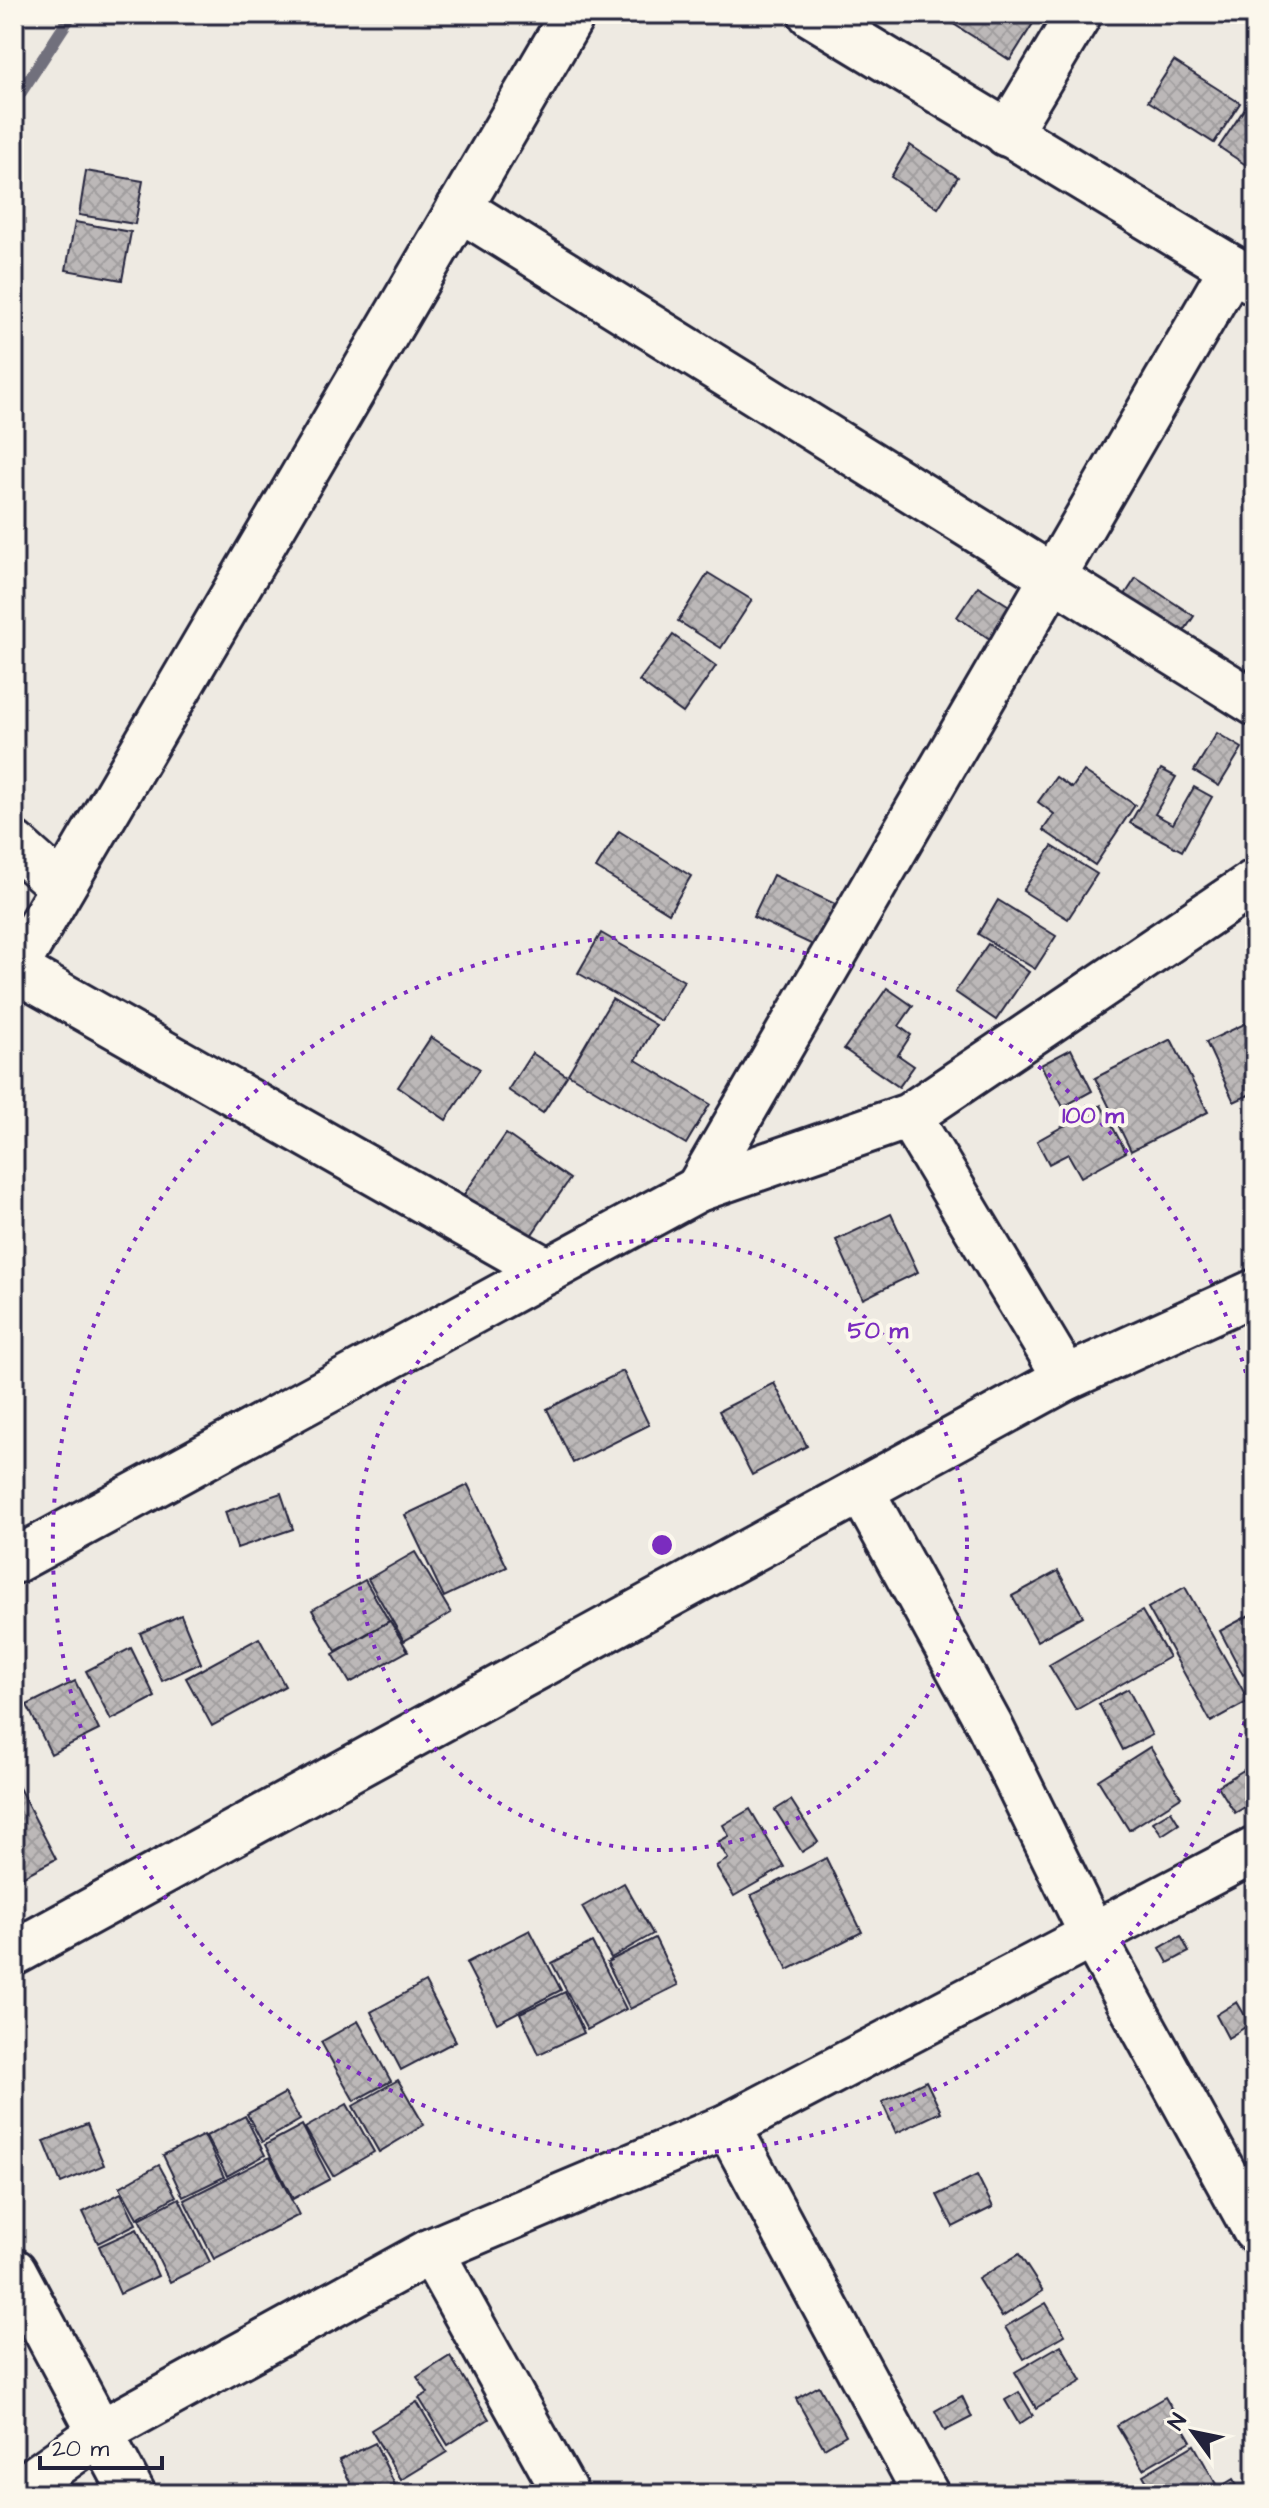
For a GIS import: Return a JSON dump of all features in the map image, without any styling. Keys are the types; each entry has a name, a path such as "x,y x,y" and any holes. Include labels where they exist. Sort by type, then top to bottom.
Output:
{"street":[{"path":"548,1271 14,970 573,14"},
{"path":"698,1189 1053,577 1243,275 811,14"},
{"path":"1007,134 1079,14"},
{"path":"459,208 1255,703"},
{"path":"14,844 62,887"},
{"path":"14,1561 698,1189 909,1116 1255,882"},
{"path":"909,1116 1066,1378"},
{"path":"14,1953 1066,1378 1255,1292"},
{"path":"861,1490 990,1726 1092,1934 1255,2230"},
{"path":"14,2494 101,2432 431,2251 728,2126 1255,1850"},
{"path":"728,2126 926,2494"},
{"path":"431,2251 566,2494"},
{"path":"14,2271 133,2494"}],"building":[{"path":"938,14 1039,14 1010,60"},
{"path":"1174,61 1240,103 1214,143 1148,101"},
{"path":"1245,108 1255,115 1255,171 1219,147"},
{"path":"910,145 958,177 938,208 891,177"},
{"path":"86,171 143,181 135,224 79,215"},
{"path":"75,222 131,232 122,280 66,270"},
{"path":"708,573 752,600 721,648 678,621"},
{"path":"1136,578 1194,616 1175,645 1117,607"},
{"path":"978,586 1011,607 990,639 957,617"},
{"path":"673,635 716,666 683,713 639,681"},
{"path":"1217,733 1242,748 1219,786 1194,771"},
{"path":"1161,769 1176,777 1155,814 1173,824 1194,787 1212,797 1182,851 1130,823"},
{"path":"1084,771 1135,805 1095,865 1043,830 1054,814 1038,802 1056,777 1072,788"},
{"path":"619,831 691,876 669,913 596,868"},
{"path":"1052,846 1097,874 1068,919 1023,891"},
{"path":"773,875 835,904 815,946 753,917"},
{"path":"998,900 1056,936 1035,969 978,934"},
{"path":"601,933 684,981 661,1021 578,973"},
{"path":"988,944 1029,972 996,1020 955,992"},
{"path":"887,988 913,1006 899,1026 911,1035 898,1055 914,1066 899,1087 844,1049"},
{"path":"612,999 656,1025 636,1060 710,1104 686,1144 568,1074"},
{"path":"1255,1019 1255,1092 1234,1102 1206,1042"},
{"path":"431,1037 480,1069 446,1120 398,1087"},
{"path":"1171,1039 1208,1112 1131,1151 1095,1078"},
{"path":"1071,1049 1092,1091 1063,1107 1041,1065"},
{"path":"532,1053 567,1076 543,1113 508,1090"},
{"path":"1101,1105 1126,1152 1081,1177 1068,1154 1049,1164 1037,1141"},
{"path":"506,1134 570,1179 521,1250 456,1206"},
{"path":"891,1214 918,1272 863,1299 836,1240"},
{"path":"623,1371 649,1425 573,1463 547,1409"},
{"path":"774,1383 807,1446 752,1475 719,1411"},
{"path":"468,1485 507,1567 444,1597 405,1515"},
{"path":"281,1493 293,1529 237,1548 225,1512"},
{"path":"415,1552 451,1613 404,1641 368,1579"},
{"path":"1058,1571 1083,1616 1037,1641 1012,1596"},
{"path":"365,1580 389,1621 336,1651 312,1610"},
{"path":"1185,1587 1249,1701 1211,1722 1148,1608"},
{"path":"1142,1611 1169,1657 1076,1710 1049,1665"},
{"path":"1255,1612 1255,1669 1243,1675 1220,1631"},
{"path":"181,1615 201,1663 162,1681 140,1633"},
{"path":"390,1621 408,1651 350,1683 333,1654"},
{"path":"259,1638 285,1686 212,1726 186,1678"},
{"path":"131,1648 155,1697 111,1720 86,1671"},
{"path":"75,1681 99,1730 51,1754 27,1705"},
{"path":"1128,1689 1152,1735 1123,1750 1099,1704"},
{"path":"1150,1747 1181,1797 1129,1830 1098,1780"},
{"path":"1255,1763 1255,1801 1235,1813 1218,1786"},
{"path":"14,1781 56,1859 14,1881"},
{"path":"791,1800 818,1842 802,1852 775,1810"},
{"path":"750,1809 784,1867 734,1896 716,1866 728,1859 718,1842 729,1836 723,1825"},
{"path":"1171,1811 1179,1824 1162,1835 1153,1822"},
{"path":"826,1858 862,1932 788,1970 751,1895"},
{"path":"624,1883 653,1934 611,1958 582,1907"},
{"path":"530,1930 561,1990 497,2023 466,1963"},
{"path":"1181,1936 1189,1952 1168,1963 1160,1948"},
{"path":"655,1938 678,1985 630,2009 607,1962"},
{"path":"592,1942 626,2009 587,2030 552,1963"},
{"path":"425,1982 456,2041 401,2070 371,2012"},
{"path":"565,1992 584,2033 539,2054 520,2013"},
{"path":"1237,2002 1250,2024 1228,2038 1216,2015"},
{"path":"358,2021 391,2081 354,2101 321,2042"},
{"path":"398,2080 424,2125 379,2152 353,2106"},
{"path":"926,2081 941,2112 896,2133 882,2102"},
{"path":"285,2093 300,2120 262,2142 247,2114"},
{"path":"347,2104 374,2152 333,2176 305,2128"},
{"path":"245,2116 265,2155 227,2176 206,2136"},
{"path":"87,2124 104,2165 61,2183 44,2141"},
{"path":"302,2125 330,2179 293,2199 265,2145"},
{"path":"204,2135 224,2177 183,2197 163,2155"},
{"path":"270,2157 299,2215 214,2259 184,2200"},
{"path":"159,2165 176,2196 137,2218 120,2187"},
{"path":"977,2175 993,2207 953,2227 937,2195"},
{"path":"121,2193 136,2224 98,2243 83,2212"},
{"path":"179,2198 210,2262 170,2282 139,2219"},
{"path":"137,2229 158,2276 120,2294 99,2246"},
{"path":"1019,2254 1043,2291 1002,2317 978,2279"},
{"path":"1046,2303 1065,2335 1024,2359 1005,2327"},
{"path":"1061,2345 1082,2381 1036,2408 1015,2372"},
{"path":"450,2356 489,2419 448,2445 419,2398 428,2393 417,2377"},
{"path":"819,2386 846,2435 824,2448 796,2399"},
{"path":"1019,2392 1033,2415 1019,2424 1005,2400"},
{"path":"962,2396 972,2417 945,2431 935,2411"},
{"path":"1165,2397 1191,2441 1143,2469 1117,2425"},
{"path":"417,2402 447,2452 401,2480 371,2430"},
{"path":"375,2443 397,2489 387,2494 356,2494 339,2460"},
{"path":"1194,2445 1216,2484 1198,2494 1154,2494 1143,2475"},
{"path":"1233,2479 1242,2494 1208,2494"}],"waterway":[{"path":"14,103 72,14"}]}
